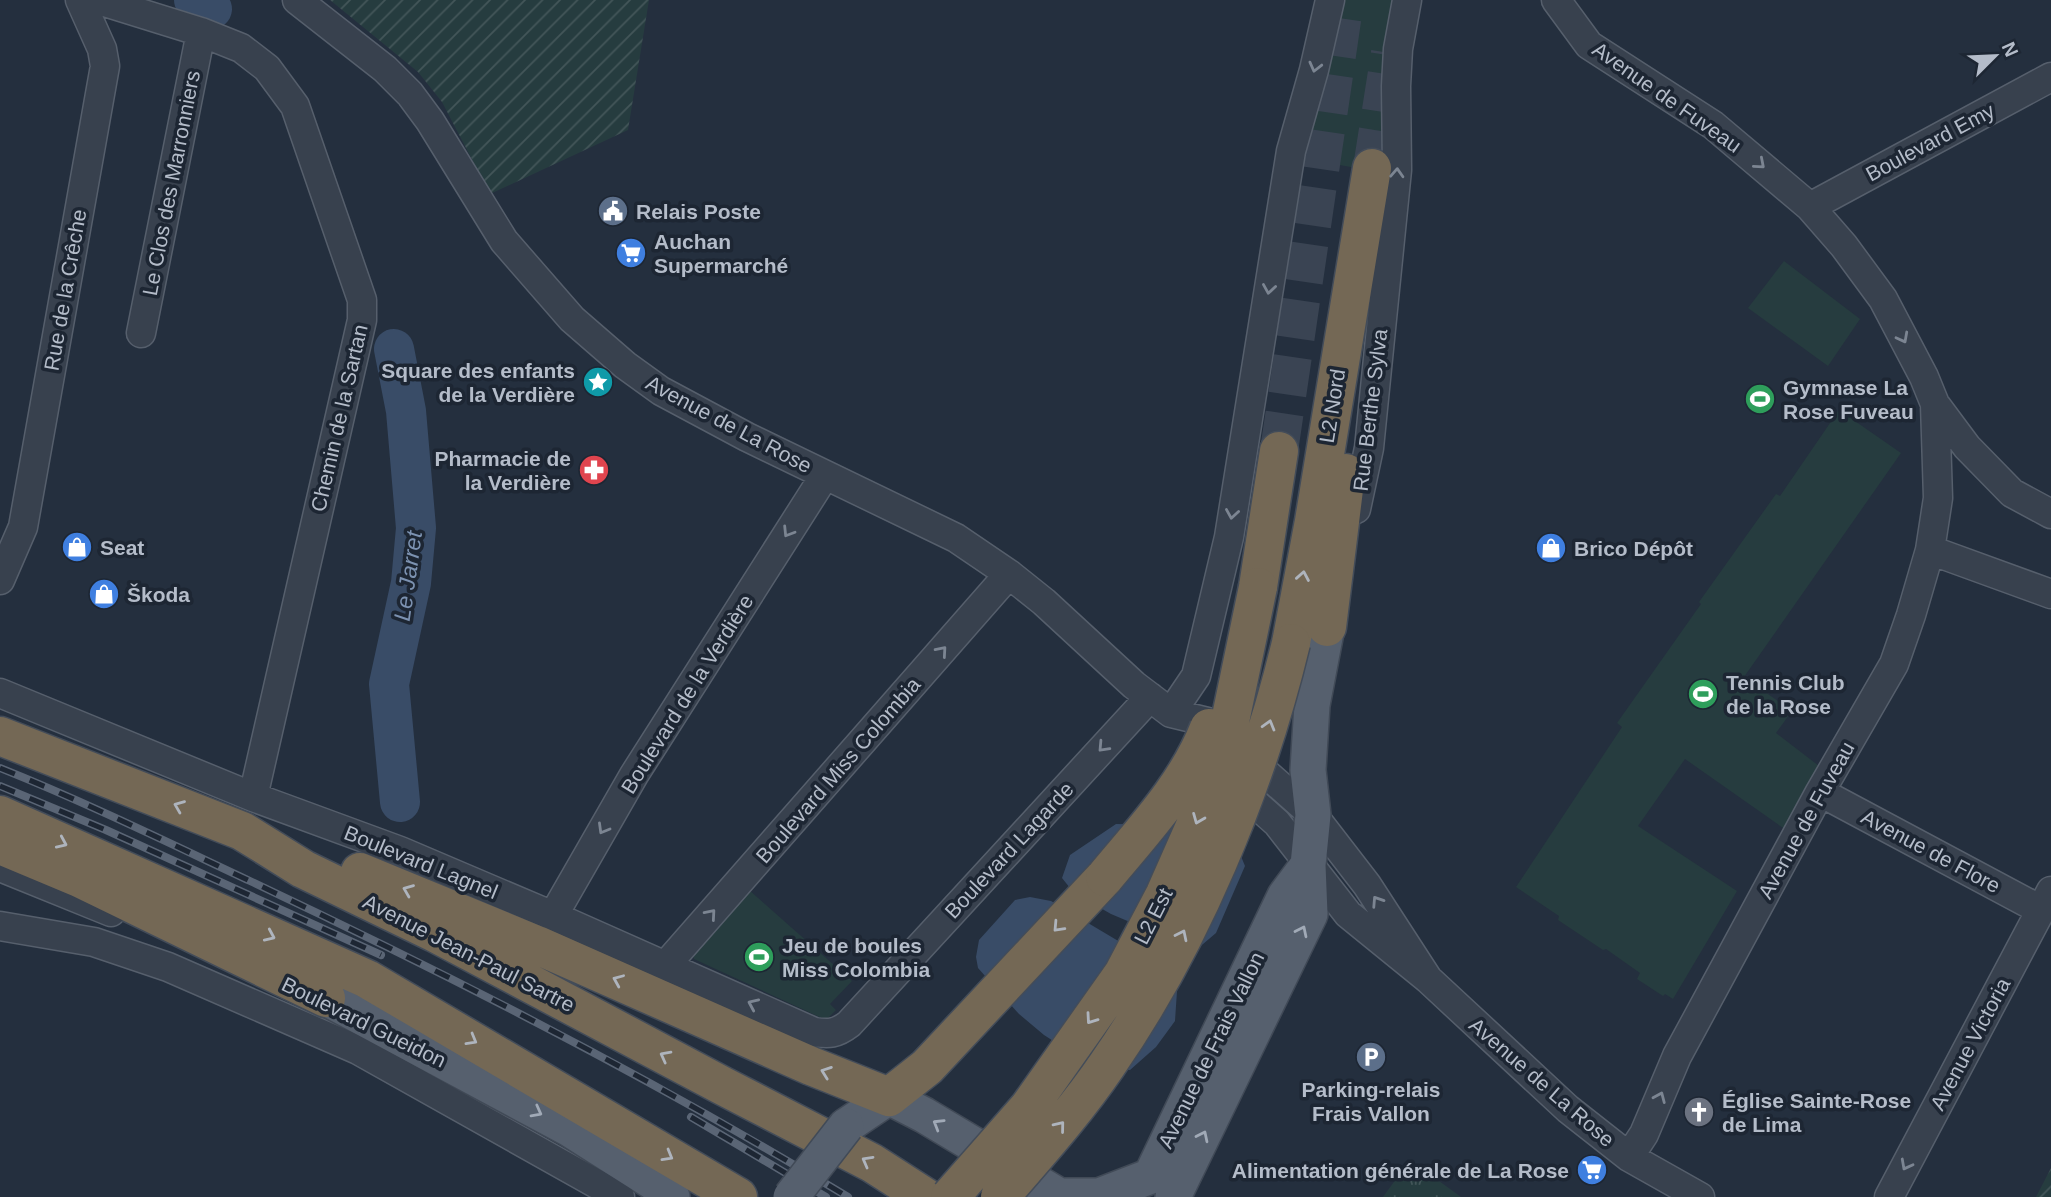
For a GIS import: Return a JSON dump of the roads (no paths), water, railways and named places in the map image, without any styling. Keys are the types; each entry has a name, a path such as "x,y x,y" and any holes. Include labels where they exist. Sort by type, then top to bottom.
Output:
{"highway":[{"name":"L2 Nord","path":"1291,643 1314,521 1372,168 1376,212 1327,627"},
{"path":"248,814 312,853 407,890 630,985 810,1066 889,1097 938,1055 1105,877 1186,774 1214,715 1258,587 1279,451"},
{"name":"L2 Est","path":"950,1197 1037,1096 1122,974 1165,894 1199,817 1227,736 1258,587"},
{"name":"L2 Est","path":"1000,1197 1107,1066 1153,993 1199,901 1239,808 1259,757 1291,643"},
{"name":"Avenue Jean-Paul Sartre","path":"0,735 46,753 248,814 303,869 435,933 872,1163 925,1197"},
{"path":"0,815 367,979 738,1197"},
{"path":"0,845 79,878 326,998"}],"main road":[{"name":"Rue Berthe Sylva","path":"1308,865 1313,815 1308,770 1312,705 1327,627"},
{"name":"Avenue de Frais Vallon","path":"889,1097 1060,1197 1099,1196 1151,1175 1285,895 1308,865"},
{"name":"Avenue de Frais Vallon","path":"1173,1197 1310,914 1308,865"},
{"name":"Boulevard Gueidon","path":"326,998 568,1128 664,1189 672,1197"},
{"path":"791,1197 846,1126 889,1097"}],"street":[{"name":"Rue de la Crêche","path":"0,580 23,527 105,66 102,49 80,0"},
{"name":"Chemin de la Sartan","path":"98,0 201,32 241,48 267,68 295,106 362,300 362,320 248,814"},
{"name":"Avenue de La Rose","path":"298,0 385,69 410,94 430,121 504,241 572,319 625,365 661,391 747,437 956,538 1044,602 1133,685 1161,705 1208,722 1313,815 1367,884 1428,979"},
{"path":"1161,705 1196,676 1229,537 1291,152 1330,0"},
{"name":"Rue Berthe Sylva","path":"1327,627 1369,448 1398,170 1398,49 1407,0"},
{"name":"Avenue de Fuveau","path":"1556,0 1589,45 1713,125 1810,207 1844,246 1883,299 1924,377 1935,404 1938,498 1930,550 1894,664 1820,792 1676,1056 1644,1134 1629,1157"},
{"name":"Le Clos des Marronniers","path":"141,333 201,32"},
{"name":"Boulevard Emy","path":"1810,207 2051,77"},
{"path":"1935,404 1967,447 2012,493 2051,514"},
{"name":"Boulevard de la Verdière","path":"553,916 635,775 825,475"},
{"path":"1930,550 2051,594"},
{"name":"Boulevard Miss Colombia","path":"666,965 1009,574"},
{"name":"Boulevard Lagnel","path":"0,693 248,814 400,851 666,965 814,1032 839,1032"},
{"name":"Avenue de La Rose","path":"1161,705 1187,743 1277,823 1348,914 1428,979 1568,1109 1629,1157 1655,1186 1700,1197"},
{"name":"Boulevard Lagarde","path":"839,1032 1161,705"},
{"name":"Avenue de Flore","path":"1820,792 2046,901"},
{"name":"Boulevard Gueidon","path":"0,867 326,998"},
{"name":"Avenue Victoria","path":"1889,1197 2046,901"},
{"name":"Boulevard Gueidon","path":"0,926 94,942 168,967 358,1050 619,1197"}],"water":[{"path":"1116,824 1179,825 1238,849 1245,866 1216,933 1196,950 1111,914 1074,893 1062,878 1070,855"},
{"path":"1030,897 1051,901 1120,942 1158,968 1177,991 1175,1021 1156,1047 1130,1070 1095,1068 1044,1035 1019,1014 978,968 976,957 979,940 1015,900"}],"waterway":[{"name":"Le Jarret","path":"194,0 212,9"},
{"name":"Le Jarret","path":"394,349 406,411 416,528 411,583 389,684 400,802"}],"tunnel":[{"path":"1279,451 1345,0"},
{"path":"1372,168 1390,53"}],"railway":[{"path":"0,768 157,837 478,992 628,1071 848,1197"},
{"path":"0,786 106,830 381,955"},
{"path":"691,1117 826,1197"}],"place":[{"name":"Relais Poste","path":"613,211"},
{"name":"Auchan Supermarché","path":"631,253"},
{"name":"Square des enfants de la Verdière","path":"598,382"},
{"name":"Gymnase La Rose Fuveau","path":"1760,399"},
{"name":"Pharmacie de la Verdière","path":"594,470"},
{"name":"Seat","path":"77,547"},
{"name":"Brico Dépôt","path":"1551,548"},
{"name":"Škoda","path":"104,594"},
{"name":"Tennis Club de la Rose","path":"1703,694"},
{"name":"Jeu de boules Miss Colombia","path":"759,957"},
{"name":"Parking-relais Frais Vallon","path":"1371,1057"},
{"name":"Église Sainte-Rose de Lima","path":"1699,1112"},
{"name":"Alimentation générale de La Rose","path":"1592,1170"}]}
